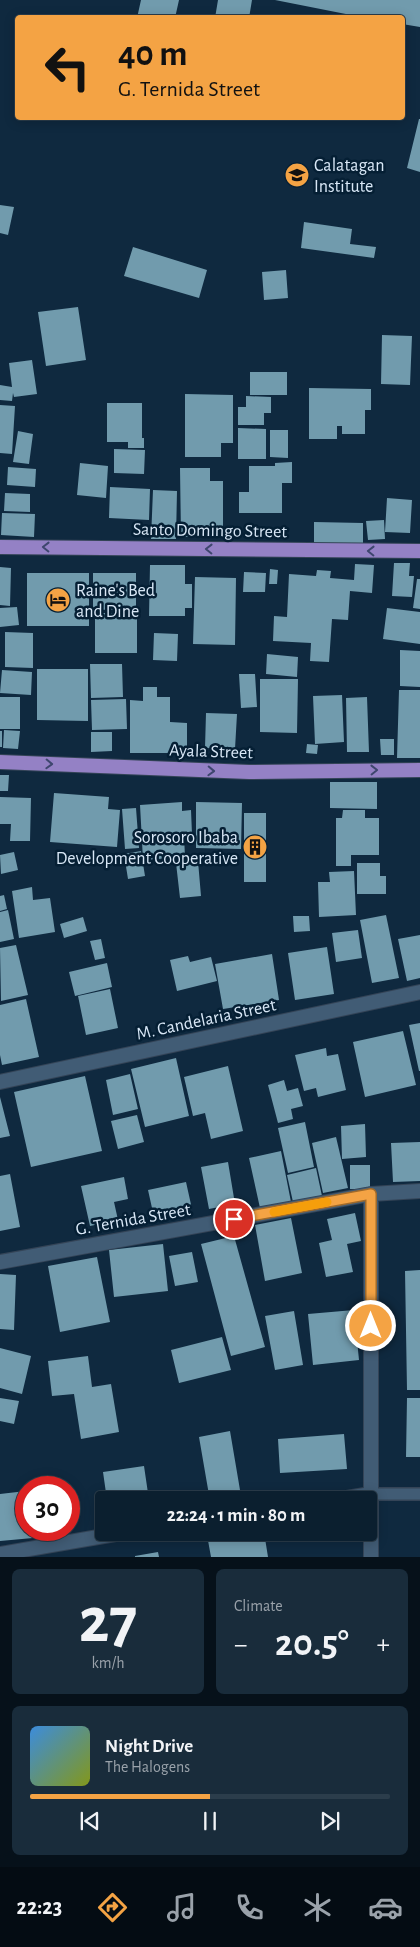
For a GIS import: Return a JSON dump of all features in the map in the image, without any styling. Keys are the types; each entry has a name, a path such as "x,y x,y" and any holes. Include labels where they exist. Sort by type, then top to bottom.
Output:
{"main road":[{"name":"Santo Domingo Street","path":"0,547 420,551"},
{"name":"Ayala Street","path":"0,762 249,772 420,770"}],"street":[{"name":"M. Candelaria Street","path":"0,1082 420,992"},
{"name":"G. Ternida Street","path":"0,1262 371,1194 420,1191"},
{"path":"371,1194 371,1491"},
{"path":"0,1554 95,1537"},
{"path":"370,1541 370,1557"}],"lane":[{"path":"377,1494 420,1494"}],"building":[{"path":"141,0 179,0 176,15 138,15"},
{"path":"218,0 252,0 250,15 216,15"},
{"path":"275,0 420,0 420,27 405,24 405,15 351,15"},
{"path":"420,119 420,172 407,168"},
{"path":"0,205 14,207 8,235 0,233"},
{"path":"304,222 352,229 350,244 376,247 374,258 301,248"},
{"path":"133,247 207,270 199,298 124,276"},
{"path":"286,270 288,298 264,300 262,272"},
{"path":"78,307 86,360 46,366 38,312"},
{"path":"382,335 412,336 410,385 381,384"},
{"path":"32,360 37,394 14,397 13,393 12,401 0,400 0,385 12,387 9,363"},
{"path":"250,372 287,372 287,395 250,395"},
{"path":"309,388 371,389 371,410 365,410 365,434 342,434 342,426 337,426 337,439 309,439"},
{"path":"185,394 233,395 233,443 221,443 221,457 185,457"},
{"path":"246,396 271,397 271,413 264,413 264,425 238,425 238,407 246,407"},
{"path":"107,403 142,403 142,438 144,438 144,448 128,448 128,442 107,442"},
{"path":"0,405 15,406 12,454 0,453"},
{"path":"238,428 266,429 266,459 238,459"},
{"path":"270,430 288,430 288,458 270,457"},
{"path":"18,431 33,434 29,464 13,462"},
{"path":"114,449 145,450 144,474 114,473"},
{"path":"292,462 292,483 282,483 282,513 239,513 239,492 249,492 249,466 275,466 275,463"},
{"path":"80,463 108,466 106,498 77,495"},
{"path":"8,467 36,469 35,487 7,485"},
{"path":"180,468 210,468 210,481 223,481 223,537 181,537"},
{"path":"110,487 150,489 149,520 109,518"},
{"path":"153,490 177,491 176,539 151,539"},
{"path":"5,493 30,494 30,512 4,511"},
{"path":"387,498 412,500 410,533 385,532"},
{"path":"2,513 35,514 34,537 1,535"},
{"path":"384,520 385,539 368,540 366,521"},
{"path":"314,522 363,523 363,544 314,543"},
{"path":"394,563 410,563 409,576 414,576 412,597 392,596"},
{"path":"355,564 374,565 372,593 350,591 348,620 332,619 329,662 310,661 311,643 273,641 274,616 287,617 289,574 316,576 317,570 331,571 330,578 354,580"},
{"path":"150,565 185,565 185,584 192,584 192,608 185,608 185,616 149,616"},
{"path":"0,567 11,568 10,606 0,605"},
{"path":"270,569 278,570 277,584 269,584"},
{"path":"244,572 266,573 265,592 243,592"},
{"name":"Raine's Bed and Dine","path":"27,573 89,573 89,626 27,626"},
{"path":"93,573 136,573 136,609 93,610"},
{"path":"195,577 236,578 235,645 193,644"},
{"path":"417,579 420,579 420,609 413,608"},
{"path":"17,607 19,625 0,627 0,608"},
{"path":"387,608 420,612 420,644 383,639"},
{"path":"95,613 137,613 137,653 95,653"},
{"path":"5,632 33,633 33,668 5,667"},
{"path":"154,633 178,634 177,661 153,660"},
{"path":"400,650 420,651 420,687 400,686"},
{"path":"267,654 298,657 297,677 266,674"},
{"path":"90,664 122,664 123,697 91,698"},
{"path":"37,669 88,669 88,721 37,720"},
{"path":"2,670 32,672 31,695 0,693"},
{"path":"239,674 255,674 257,707 241,708"},
{"path":"260,679 298,679 297,733 260,732"},
{"path":"143,687 157,687 157,697 170,697 170,722 187,723 187,753 130,753 130,700 143,701"},
{"path":"399,690 420,690 420,758 397,758"},
{"path":"342,695 344,742 315,744 313,696"},
{"path":"0,697 20,697 20,729 0,729"},
{"path":"367,697 369,752 347,752 346,698"},
{"path":"126,699 127,729 92,730 91,700"},
{"path":"206,713 237,714 235,749 205,748"},
{"path":"4,730 20,731 18,749 3,748"},
{"path":"0,731 2,731 2,747 0,747"},
{"path":"91,732 112,732 112,751 91,752"},
{"path":"380,739 394,739 394,755 381,755"},
{"path":"307,744 318,745 317,754 306,753"},
{"path":"0,775 9,775 8,791 0,791"},
{"path":"330,782 377,782 377,809 330,808"},
{"path":"54,793 109,797 108,809 120,810 117,847 50,842"},
{"path":"0,797 31,798 30,841 10,841 11,824 0,824"},
{"path":"182,802 182,811 191,810 192,834 184,835 185,857 143,860 140,805"},
{"path":"196,802 242,803 241,849 196,848"},
{"path":"136,808 139,848 125,849 122,809"},
{"path":"343,810 365,810 365,818 379,818 379,855 351,855 351,866 336,866 336,818 342,818"},
{"name":"Sorosoro Ibaba Development Cooperative","path":"244,813 266,813 266,882 244,882"},
{"path":"141,851 145,876 128,879 124,854"},
{"path":"14,852 18,870 1,874 0,855"},
{"path":"198,861 201,896 180,898 176,863"},
{"path":"357,863 380,863 380,876 386,876 386,894 357,894"},
{"path":"354,871 356,915 319,917 318,882 330,882 329,872"},
{"path":"32,887 33,900 50,898 55,932 19,938 12,891"},
{"path":"4,895 7,909 0,911 0,896"},
{"path":"8,910 14,939 0,942 0,912"},
{"path":"386,915 399,978 372,983 360,920"},
{"path":"293,916 309,916 310,931 294,932"},
{"path":"83,917 87,931 64,938 60,924"},
{"path":"358,930 362,958 336,962 332,933"},
{"path":"420,935 420,978 407,981 398,939"},
{"path":"101,939 105,958 95,960 90,941"},
{"path":"16,945 28,995 1,1001 0,948"},
{"path":"327,947 334,994 295,1000 288,953"},
{"path":"272,954 279,1000 223,1009 215,964"},
{"path":"188,956 190,962 211,957 217,981 177,991 170,960"},
{"path":"107,963 112,987 75,996 69,972"},
{"path":"110,989 118,1028 86,1035 78,996"},
{"path":"26,999 39,1057 2,1065 0,1055 0,1005"},
{"path":"420,1023 420,1071 419,1071 409,1025"},
{"path":"403,1031 416,1085 365,1097 353,1042"},
{"path":"326,1048 327,1056 338,1054 346,1090 318,1097 316,1088 304,1091 295,1055"},
{"path":"176,1058 189,1116 145,1127 131,1069"},
{"path":"228,1066 243,1131 211,1139 205,1113 193,1116 184,1077"},
{"path":"130,1074 138,1109 113,1115 106,1080"},
{"path":"85,1076 102,1151 31,1167 14,1092"},
{"path":"284,1080 287,1091 298,1088 303,1106 291,1109 293,1119 278,1123 268,1085"},
{"path":"0,1097 10,1136 0,1138"},
{"path":"137,1115 144,1142 118,1149 111,1121"},
{"path":"305,1122 314,1167 288,1173 278,1128"},
{"path":"365,1124 366,1157 342,1159 341,1126"},
{"path":"336,1137 348,1188 323,1193 312,1143"},
{"path":"420,1142 420,1181 393,1182 391,1143"},
{"path":"281,1151 291,1202 260,1208 249,1158"},
{"path":"228,1162 235,1204 209,1209 201,1167"},
{"path":"350,1165 370,1165 370,1189 350,1189"},
{"path":"316,1168 322,1196 293,1202 287,1175"},
{"path":"10,1174 20,1227 0,1231 0,1176"},
{"path":"124,1177 128,1199 114,1202 118,1220 90,1226 81,1186"},
{"path":"186,1182 192,1209 154,1217 148,1190"},
{"path":"355,1213 361,1241 347,1244 353,1272 326,1277 319,1243 332,1240 327,1219"},
{"path":"291,1218 302,1273 265,1281 255,1225"},
{"path":"234,1236 265,1347 231,1356 201,1244"},
{"path":"163,1244 168,1291 114,1297 109,1250"},
{"path":"192,1252 198,1282 175,1286 169,1256"},
{"path":"97,1257 110,1322 60,1332 48,1266"},
{"path":"420,1270 420,1390 407,1390 405,1271"},
{"path":"0,1274 16,1275 14,1330 0,1329"},
{"path":"354,1310 359,1360 313,1365 308,1314"},
{"path":"294,1311 303,1365 275,1370 265,1316"},
{"path":"222,1337 231,1370 179,1383 171,1350"},
{"path":"0,1348 31,1356 22,1394 0,1388"},
{"path":"88,1356 92,1387 111,1384 119,1432 81,1439 74,1394 52,1396 48,1361"},
{"path":"0,1398 19,1401 14,1424 0,1421"},
{"path":"407,1398 420,1398 420,1457 406,1457"},
{"path":"230,1431 240,1490 208,1491 199,1437"},
{"path":"344,1434 347,1469 280,1473 278,1439"},
{"path":"144,1466 148,1491 106,1491 103,1472"},
{"path":"15,1492 15,1540 0,1541 0,1494"},
{"path":"208,1541 265,1541 268,1557 211,1557"},
{"path":"158,1552 159,1557 135,1557 135,1556"}],"slow traffic":[{"path":"274,1212 327,1202"}],"place":[{"name":"Calatagan Institute","path":"297,175"},
{"name":"Raine's Bed and Dine","path":"58,600"},
{"name":"Sorosoro Ibaba Development Cooperative","path":"255,847"}],"route":[{"path":"234,1219 371,1194 371,1326"}]}
